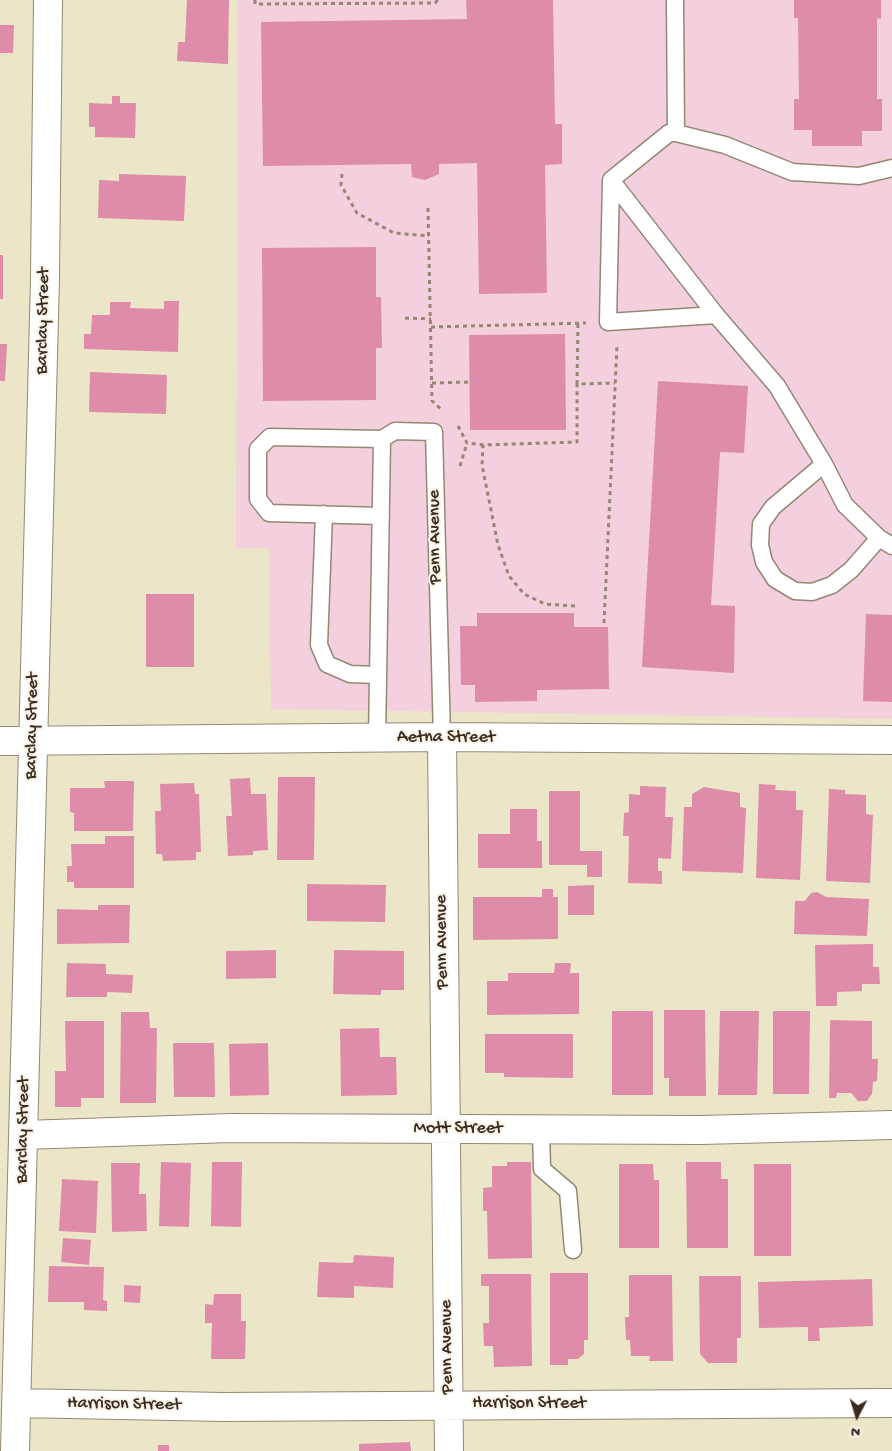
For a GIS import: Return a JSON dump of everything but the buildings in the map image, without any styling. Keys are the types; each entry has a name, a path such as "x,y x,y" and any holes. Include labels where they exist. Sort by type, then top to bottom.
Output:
{"street":[{"name":"Barclay Street","path":"15,1451 32,741 46,278 48,0"},
{"name":"Aetna Street","path":"0,741 442,737 892,740"},
{"name":"Penn Avenue","path":"442,737 449,1451"},
{"name":"Mott Street","path":"24,1135 231,1128 701,1130 892,1126"},
{"name":"Harrison Street","path":"17,1403 223,1407 448,1404 892,1403"}],"lane":[{"path":"675,0 676,133"},
{"path":"611,180 669,134 676,133 725,145 792,172 859,176 892,168"},
{"path":"611,180 716,315 776,386 824,464 845,505 886,542 832,585 812,592 795,591 776,579 764,562 760,545 761,524 772,507 824,464"},
{"path":"611,180 613,322 716,315"},
{"name":"Penn Avenue","path":"382,440 395,431 434,432 442,737"},
{"path":"377,738 381,516 382,440 270,437 258,449 258,499 270,512 381,516"},
{"path":"324,514 319,645 327,664 350,674 378,674"},
{"path":"541,1129 542,1169 568,1191 573,1250"}],"path":[{"path":"254,0 254,4 435,3 438,0"},
{"path":"342,174 341,185 357,213 394,233 428,236"},
{"path":"428,208 432,401 444,412"},
{"path":"405,318 431,319"},
{"path":"431,327 613,322 615,383 604,623"},
{"path":"457,424 467,443 482,445 577,442 578,323"},
{"path":"432,383 470,382"},
{"path":"577,384 615,383"},
{"path":"482,445 482,465 498,545 509,576 524,594 545,604 575,606"}],"shaded area":[{"path":"238,0 892,0 892,719 271,709 269,548 236,548"}]}
